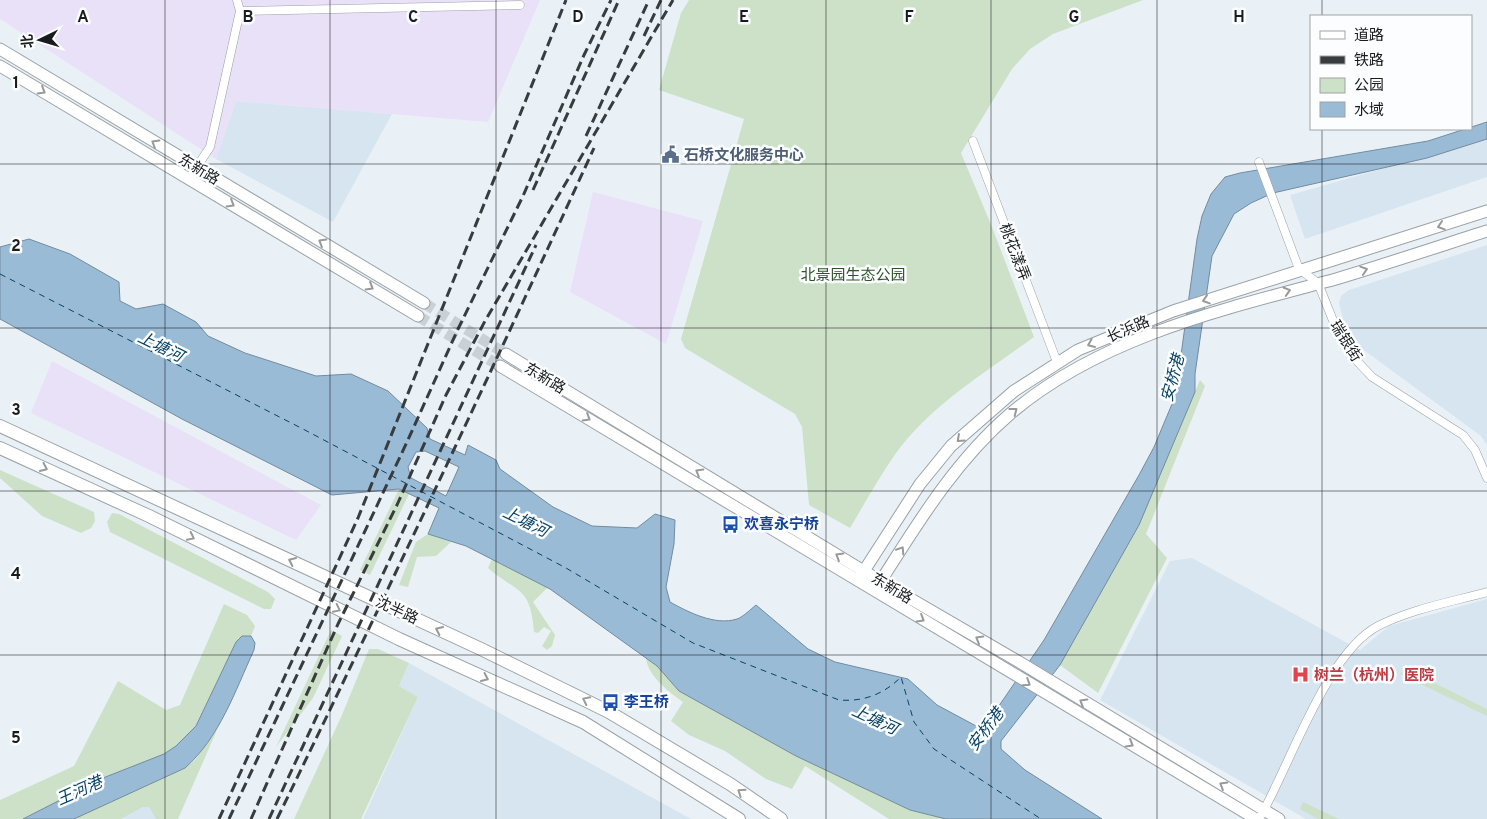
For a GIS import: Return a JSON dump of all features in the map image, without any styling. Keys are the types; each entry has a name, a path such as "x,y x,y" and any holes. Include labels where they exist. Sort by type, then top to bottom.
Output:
{"main road":[{"name":"东新路","path":"0,49 424,303"},
{"name":"东新路","path":"0,66 418,316"},
{"name":"长浜路","path":"860,576 920,484 952,446 1014,390 1057,362 1078,350 1152,318 1487,211"},
{"name":"长浜路","path":"878,586 938,492 973,450 1011,413 1046,387 1090,362 1158,333 1256,301 1487,231"},
{"name":"东新路","path":"506,354 860,576"},
{"name":"东新路","path":"500,366 860,576 1021,663 1262,815 1279,819"},
{"name":"沈半路","path":"0,426 481,649 609,712 730,784 781,819"},
{"name":"沈半路","path":"0,448 149,516 399,639 583,722 739,819"},
{"name":"东新路","path":"878,586 1043,693 1256,819"}],"street":[{"path":"189,179 210,147 240,11 237,0"},
{"path":"240,11 520,6"},
{"name":"桃花漾弄","path":"973,141 1057,362"},
{"path":"1259,162 1299,270 1318,283"},
{"name":"瑞银街","path":"1318,283 1340,338 1357,361 1372,377 1463,435 1475,450 1487,478"},
{"path":"1262,815 1314,706 1341,661 1355,645 1376,627 1404,616 1487,592"}],"shaded area":[{"path":"0,0 540,0 488,122 236,101 216,159 0,19"},
{"path":"236,101 392,114 333,222 216,159"},
{"path":"1487,139 1487,177 1305,239 1290,195"},
{"path":"593,192 703,221 666,344 570,292"},
{"path":"1487,245 1487,446 1481,436 1361,348 1344,323 1339,303 1341,296 1349,290"},
{"path":"52,361 321,505 296,540 31,413"},
{"name":"树兰（杭州）医院","path":"1192,558 1360,650 1389,626 1487,599 1487,819 1306,819 1100,700 1170,561"},
{"path":"409,663 691,819 363,819 418,697 399,686"},
{"path":"143,807 149,807 156,819 121,819"}],"green space":[{"name":"北景园生态公园","path":"689,0 1143,0 1053,34 1030,49 1012,69 961,153 992,227 1034,337 942,404 910,436 884,471 850,528 809,505 802,427 795,414 685,348 681,339 744,119 659,90 681,13"},
{"path":"1200,380 1205,386 1146,534 1167,558 1098,693 1060,665 1139,525"},
{"path":"0,470 94,512 95,521 91,528 81,533 42,516 0,478"},
{"path":"399,489 409,494 370,575 360,570"},
{"path":"112,513 119,514 268,592 275,599 271,609 264,609 110,532 107,522"},
{"path":"428,534 451,542 436,556 417,557 408,587 399,585 416,542"},
{"path":"492,559 548,587 533,602 555,635 552,646 547,650 542,646 551,631 544,627 538,633 534,632 526,598 515,587 488,568"},
{"path":"224,604 247,615 255,626 251,636 242,636 236,642 196,726 176,746 164,754 103,779 23,819 0,819 0,800 74,766 118,681 166,710 180,705"},
{"path":"331,630 342,636 313,698 276,747"},
{"path":"369,649 378,649 409,663 399,686 418,697 361,819 294,819 342,715"},
{"path":"646,658 657,666 679,691 796,756 910,810 946,819 889,819 805,766 792,789 766,779 725,751 689,735 671,721 683,702 655,677"},
{"path":"1404,668 1487,709 1487,716 1400,674"},
{"path":"217,730 178,819 156,819 149,807 143,807 121,819 74,819 185,768 195,760"},
{"path":"1303,802 1339,819 1318,819 1300,809"}],"water":[{"path":"1487,122 1487,139 1427,158 1273,193 1251,203 1234,214 1212,256 1195,374 1195,392 1139,525 1060,665 1001,741 1001,749 1025,770 1102,819 946,819 910,810 796,756 679,691 657,666 550,589 466,546 428,534 439,508 399,489 332,495 182,419 0,319 0,247 29,239 70,254 119,282 120,301 136,309 163,304 196,322 208,336 245,353 316,376 351,374 388,391 427,428 430,439 465,455 468,445 496,460 500,469 553,507 592,526 637,528 655,514 675,520 674,544 666,587 670,602 693,614 720,621 737,619 756,605 808,649 835,662 908,679 937,705 978,727 983,725 992,716 1044,640 1154,447 1172,404 1177,384 1197,239 1202,216 1211,194 1225,177 1428,141 1462,130 1472,130 1472,127","holes":["425,451 459,467 446,496 411,478 408,467 416,452"]},
{"path":"242,636 251,636 255,643 254,650 226,713 208,742 185,768 74,819 23,819 103,778 164,754 176,746 196,726 236,642"}],"ferry route":[{"path":"0,274 303,429 566,568 693,643 839,700 857,700 873,696 888,688 901,677 914,722 934,749 1041,819"}],"tunnel":[{"path":"424,303 506,354"},
{"path":"418,316 500,366"}],"railway":[{"path":"219,819 358,518 566,0"},
{"path":"229,819 407,442 458,329 523,196 584,55 611,0"},
{"path":"533,190 619,0"},
{"path":"586,136 649,0"},
{"path":"644,36 661,0"},
{"path":"251,819 338,624 397,505 446,395 485,321 673,0"},
{"path":"277,819 437,485 594,148"},
{"path":"269,819 536,245"}],"place":[{"name":"石桥文化服务中心","path":"670,155"},
{"name":"欢喜永宁桥","path":"730,524"},
{"name":"树兰（杭州）医院","path":"1300,675"},
{"name":"李王桥","path":"610,702"}],"water label":[{"name":"上塘河","path":"161,346"},
{"name":"安桥港","path":"1172,378"},
{"name":"上塘河","path":"526,521"},
{"name":"上塘河","path":"875,719"},
{"name":"安桥港","path":"985,729"},
{"name":"王河港","path":"79,790"}]}
